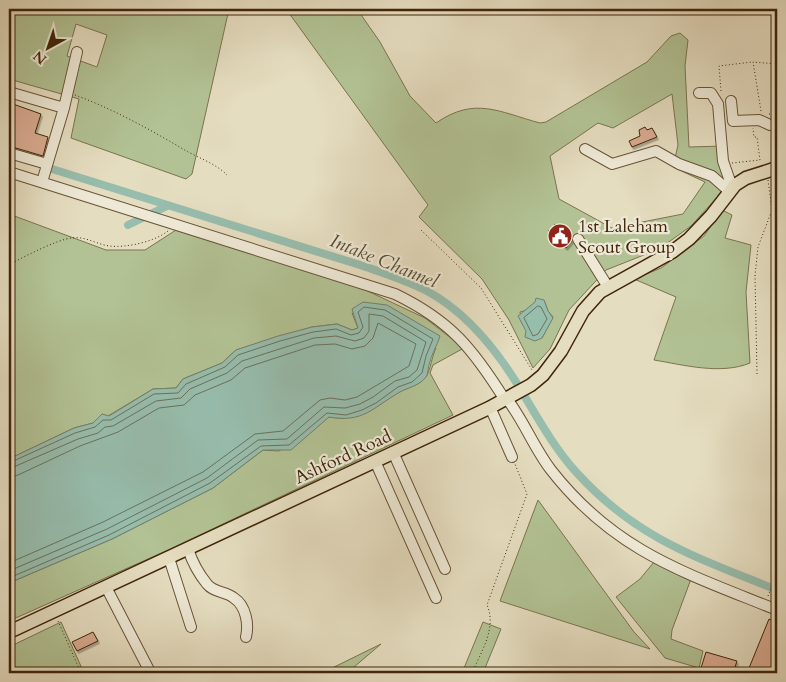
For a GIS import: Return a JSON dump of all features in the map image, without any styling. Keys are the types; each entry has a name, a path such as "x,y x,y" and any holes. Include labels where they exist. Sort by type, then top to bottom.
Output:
{"main road":[{"path":"535,382 561,351 591,300 608,287 652,264 689,239 711,216 731,189 746,178 772,170"},
{"name":"Ashford Road","path":"9,632 508,399 535,382"}],"street":[{"path":"42,182 64,108 77,52"},
{"path":"9,92 64,108"},
{"path":"699,93 711,93 718,104 723,161 731,189"},
{"path":"731,102 733,121 757,118 772,121"},
{"path":"584,149 612,164 656,151 679,164 712,176 731,189"},
{"path":"9,153 47,164"},
{"path":"9,172 395,294 415,304 439,318 463,340 508,399 535,448 556,476 587,510 643,553 672,568 777,610"},
{"path":"578,239 608,287"},
{"path":"490,407 512,457"},
{"path":"393,452 445,569"},
{"path":"375,461 436,598"},
{"path":"188,549 194,564 207,584 215,590 234,597 240,604 249,625 246,637"},
{"path":"169,558 189,613 191,627"},
{"path":"106,587 148,670"}],"path":[{"path":"730,164 760,160 753,62"},
{"path":"721,91 719,66 753,62 777,64"},
{"path":"772,65 776,96 773,97 774,114 772,121"},
{"path":"67,92 96,103 166,139 220,168 227,175"},
{"path":"756,374 755,276 760,241 772,210 772,170"},
{"path":"9,265 70,238 82,237 108,246 124,247 162,235 172,223"},
{"path":"421,230 481,288 522,356 535,382"},
{"path":"472,673 489,634 492,615 487,604 527,494 512,457"},
{"path":"767,599 777,575"},
{"path":"54,611 81,673"},
{"path":"735,669 743,673"}],"shaded area":[{"path":"9,9 229,9 192,174 186,179 71,138 79,99 9,79","holes":["76,24 107,35 97,67 67,56"]},
{"path":"286,9 357,9 380,42 410,96 436,123 463,110 475,108 499,111 540,123 546,122 647,62 671,36 680,33 688,40 685,66 689,147 723,146 730,183 691,226 659,249 606,270 569,310 550,349 533,368 509,320 482,279 419,217 428,205","holes":["672,94 678,145 673,167 705,182 683,214 612,228 559,199 550,156 598,123 613,128","544,300 548,311 553,317 542,338 526,330 520,312"]},
{"path":"722,210 732,215 725,238 751,245 746,292 750,363 739,367 715,369 654,360 676,297 634,279 661,268 704,236"},
{"path":"9,214 106,250 145,250 176,230 357,286 425,318 464,348 433,365 430,373 453,415 168,550 9,621 9,583 112,539 213,488 263,450 279,451 329,417 350,417 367,412 423,380 426,377 436,348 352,313 358,328 352,330 337,324 312,327 236,350 222,363 183,379 176,388 153,389 108,416 102,414 93,423 74,428 9,459"},
{"path":"538,500 634,632 650,649 500,601"},
{"path":"654,562 691,579 672,630 671,639 703,651 699,668 665,658 616,597 640,579"},
{"path":"61,622 84,673 9,673 9,647"},
{"path":"483,622 501,629 483,673 462,673"},
{"path":"381,644 347,673 322,673"}],"water":[{"path":"536,298 544,300 553,318 542,338 535,341 525,337 526,331 518,316 535,302"},
{"path":"363,302 387,305 440,336 431,358 427,376 423,380 367,413 351,418 329,417 291,450 263,450 213,488 112,539 9,583 9,459 74,428 93,423 102,414 109,416 153,389 176,388 183,379 222,363 236,350 312,327 337,324 352,330 358,328 352,309"}],"building":[{"path":"13,104 41,114 35,133 48,137 43,156 9,146 9,116"},
{"path":"645,127 647,130 652,128 657,137 632,147 629,141 640,136 639,130"},
{"name":"1st Laleham Scout Group","path":"555,224 572,241 566,248 548,231"},
{"path":"769,619 777,623 777,673 747,673"},
{"path":"93,632 98,641 77,651 72,642"},
{"path":"706,652 737,661 733,673 722,673 701,668"}],"waterway":[{"name":"Intake Channel","path":"52,169 360,265 403,280 441,299 466,319 488,343 516,382 568,463 600,496 622,515 670,544 721,568 777,590"},
{"path":"128,225 167,206"}],"place":[{"name":"1st Laleham Scout Group","path":"560,236"}]}
